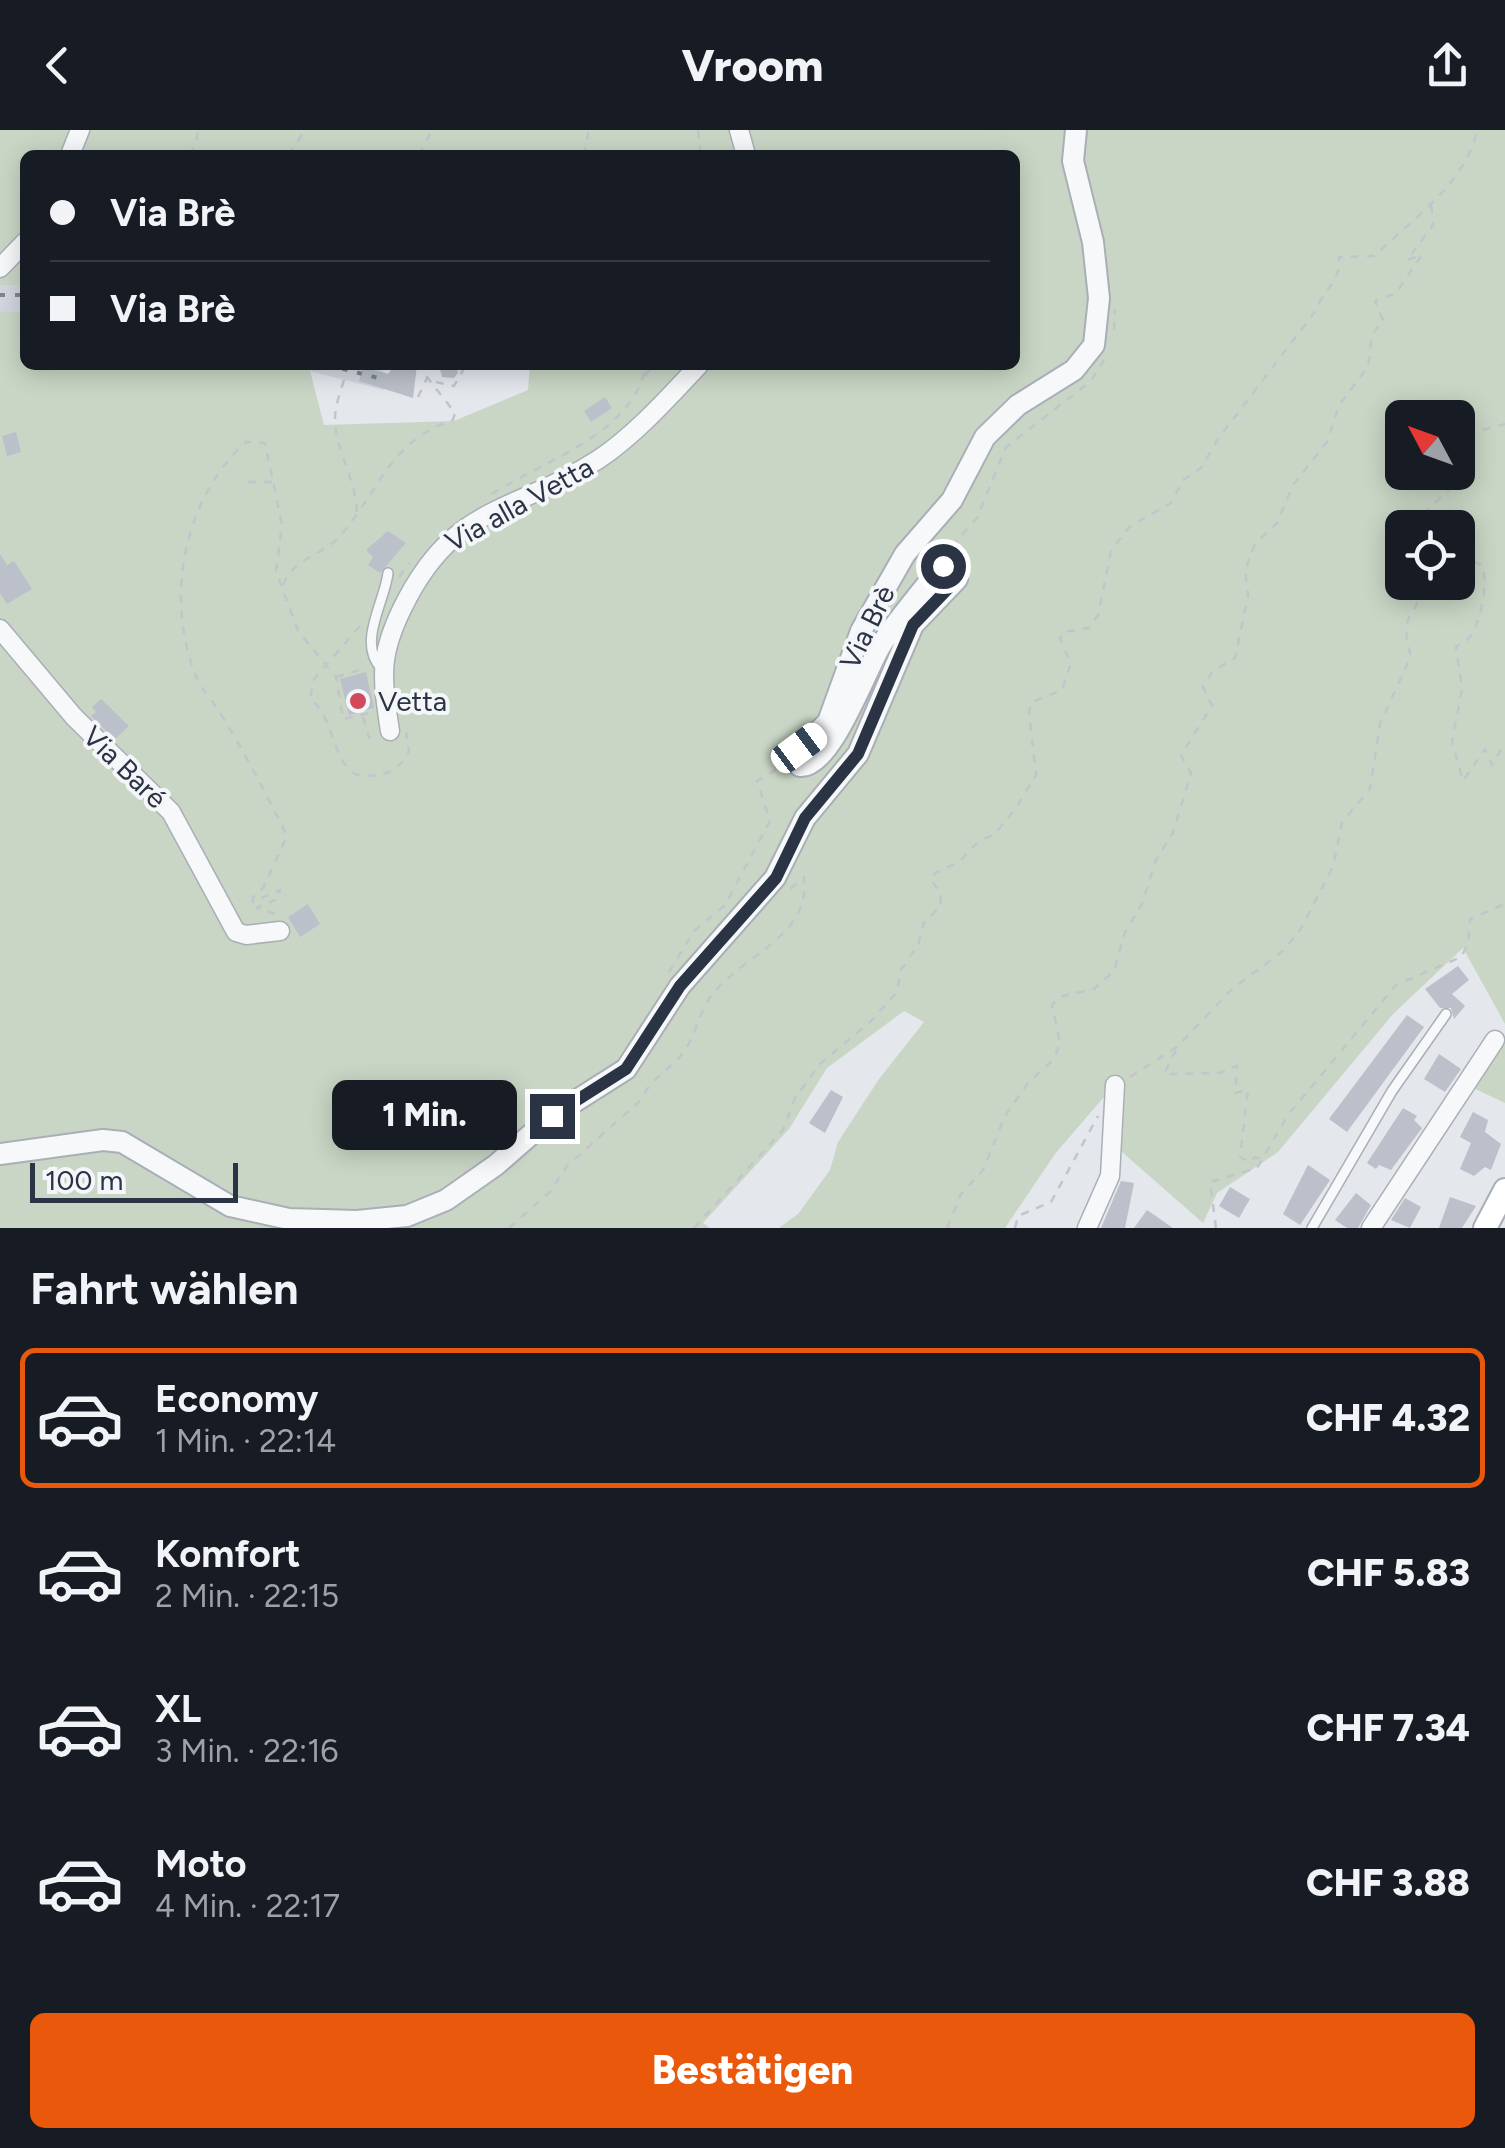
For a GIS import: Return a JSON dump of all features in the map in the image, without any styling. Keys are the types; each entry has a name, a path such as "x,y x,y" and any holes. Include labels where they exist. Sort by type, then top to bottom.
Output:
{"main road":[{"path":"1485,1228 1505,1190"}],"street":[{"name":"Via Brè","path":"0,1154 103,1140 122,1142 230,1206 259,1214 320,1222 417,1214 446,1200 506,1158 552,1116 626,1069 680,986 776,878 799,830 858,754 913,625 954,582 955,567 939,569 888,634 854,703 815,762 800,766 796,754 828,722 860,631 905,554 952,500 984,437 1018,405 1074,370 1094,346 1100,325 1099,298 1091,231 1072,161 1076,130"},
{"path":"0,268 20,247"},
{"name":"Via alla Vetta","path":"390,731 374,668 400,612 439,547 472,523 600,458 694,370"},
{"name":"Via Baré","path":"0,629 74,718 171,812 222,914 238,934 252,935"},
{"path":"252,935 280,931"},
{"path":"1371,1228 1495,1040"},
{"path":"1087,1228 1110,1176 1115,1085"}],"lane":[{"path":"374,668 372,637 388,573"},
{"path":"1312,1228 1392,1091 1446,1014"}],"path":[{"path":"947,1228 961,1194 983,1170 1005,1116 1028,1083 1054,1059 1060,1044 1052,1005 1059,998 1094,990 1114,970 1124,932 1142,904 1156,860 1174,833 1184,806 1191,773 1181,755 1212,706 1203,686 1213,671 1235,658 1248,596 1245,570 1255,544 1277,523 1293,485 1328,442 1339,405 1368,367 1372,335 1382,320 1375,302 1396,292 1422,254 1407,260 1433,225 1430,204 1465,163 1477,130"},
{"path":"694,1228 782,1130 796,1098 820,1064 870,1022 897,992 901,970 918,945 924,923 942,905 931,880 935,872 959,862 979,841 995,834 1016,808 1036,774 1033,722 1028,712 1032,702 1062,690 1071,663 1060,640 1063,632 1089,628 1098,614 1111,551 1129,528 1171,504 1183,480 1201,468 1218,439 1314,313 1321,295 1335,282 1339,257 1374,256 1438,194"},
{"path":"348,370 335,416 337,437 356,482 357,514"},
{"path":"418,397 427,377 425,370"},
{"path":"427,377 454,386 463,370"},
{"path":"645,377 650,370"},
{"path":"282,586 299,560 337,540 389,462 415,437 452,420 455,413 435,382"},
{"path":"1426,510 1470,468 1472,456 1466,440 1472,433 1505,424"},
{"path":"252,935 284,917 257,908 279,898 280,890 253,902 287,836 257,774 196,678 182,619 182,556 218,473 246,442 264,442 282,525 276,571 298,631 336,677 339,704 346,720"},
{"path":"248,482 274,482"},
{"path":"956,548 966,542"},
{"path":"1475,563 1480,564 1487,580 1470,636 1456,647 1462,688 1452,740 1463,781 1485,749 1492,765 1505,743"},
{"path":"1016,1228 1018,1216 1051,1202 1115,1085 1146,1070 1178,1046 1232,989 1283,951 1314,905 1333,867 1342,822 1370,789 1380,724 1410,656 1402,633 1404,622 1419,600"},
{"path":"328,665 382,601"},
{"path":"336,677 374,668"},
{"path":"362,715 368,734"},
{"path":"662,984 694,931 725,905 770,821 757,781 784,764 785,752 796,754"},
{"path":"509,1228 550,1191 566,1167 642,1099 646,1088 682,1054 710,998 721,986 784,934 796,912 804,877 788,891"},
{"path":"1216,1228 1210,1182 1250,1172 1263,1159 1288,1114 1396,985 1456,961 1468,944 1470,919 1505,904"},
{"path":"1178,1046 1164,1074 1220,1074 1237,1066 1235,1093 1248,1090 1240,1158 1250,1162 1255,1157 1263,1159"}],"shaded area":[{"path":"0,285 20,286 20,312 0,311"},
{"path":"306,370 379,370 388,374 384,390"}],"green space":[{"path":"0,130 1505,130 1505,1024 1463,948 1394,1013 1278,1152 1217,1193 1203,1223 1114,1145 1121,1077 1055,1154 1005,1228 779,1228 798,1214 830,1170 838,1142 879,1079 924,1022 904,1011 827,1068 789,1129 703,1223 710,1228 0,1228 0,311 20,312 20,370 306,370 310,371 324,425 454,421 528,390 530,370 1020,370 1020,150 20,150 20,286 0,285"},
{"path":"1505,1044 1505,1103 1469,1086"}],"building":[{"path":"362,370 388,374 391,370 416,370 413,398 359,381"},
{"path":"440,370 457,370 454,378 442,377"},
{"path":"605,397 612,408 591,422 584,411"},
{"path":"16,432 21,452 7,456 2,436"},
{"path":"388,531 406,543 380,573 368,565 373,557 366,550"},
{"path":"0,554 7,565 14,561 32,589 7,604 0,593"},
{"name":"Vetta","path":"366,672 374,708 349,715 340,679"},
{"path":"101,699 129,726 115,739 91,716 96,712 92,707"},
{"path":"308,904 320,924 300,937 288,917"},
{"path":"1458,966 1469,980 1452,994 1465,1006 1454,1019 1451,1008 1440,1008 1425,989"},
{"path":"1407,1015 1424,1027 1347,1132 1329,1119"},
{"path":"1439,1054 1461,1069 1445,1092 1424,1079"},
{"path":"831,1090 843,1097 825,1133 809,1123"},
{"path":"1403,1108 1417,1116 1414,1120 1422,1128 1391,1170 1379,1165 1376,1169 1367,1163"},
{"path":"1473,1112 1488,1120 1485,1132 1501,1144 1491,1170 1485,1167 1474,1176 1460,1169 1471,1143 1460,1137"},
{"path":"1308,1165 1330,1180 1300,1225 1283,1214"},
{"path":"1121,1181 1134,1183 1125,1228 1101,1228"},
{"path":"1230,1187 1250,1199 1239,1218 1219,1206"},
{"path":"1356,1193 1371,1205 1358,1228 1347,1228 1335,1220"},
{"path":"1450,1197 1476,1206 1462,1228 1439,1228"},
{"path":"1405,1198 1421,1207 1410,1228 1391,1220"},
{"path":"1147,1210 1173,1228 1134,1228"}],"railway":[{"path":"0,295 20,295"},
{"path":"347,370 382,379"}],"place":[{"name":"Vetta","path":"358,701"}],"route":[{"path":"552,1116 626,1069 680,986 776,878 805,818 858,754 913,625 957,579 955,567 943,566"}]}
